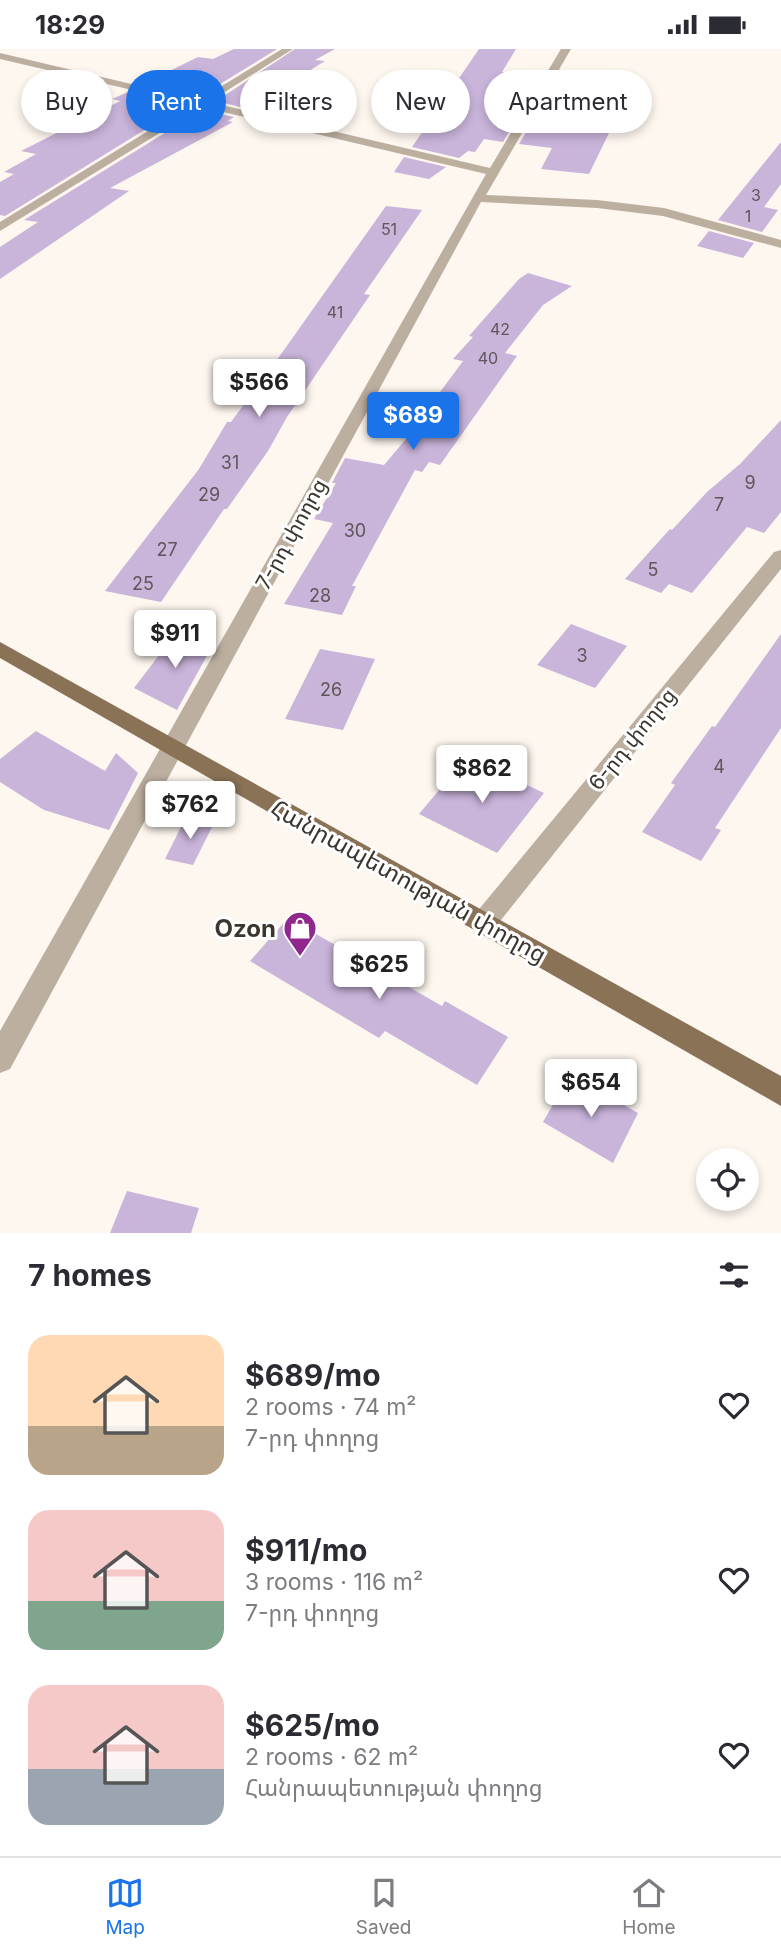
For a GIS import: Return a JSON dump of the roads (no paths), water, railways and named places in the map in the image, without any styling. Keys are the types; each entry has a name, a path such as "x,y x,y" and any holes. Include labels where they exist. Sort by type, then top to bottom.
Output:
{"main road":[{"name":"Հանրապետության փողոց","path":"0,649 172,749 484,922 781,1092"}],"street":[{"path":"226,89 288,49"},
{"name":"7-րդ փողոց","path":"0,1059 479,198 566,49"},
{"path":"0,56 126,87"},
{"path":"226,111 494,172"},
{"path":"0,227 155,133"},
{"path":"479,198 597,204 664,212 781,244"},
{"name":"6-րդ փողոց","path":"484,922 781,556"}],"place":[{"name":"Ozon","path":"300,958"}]}
